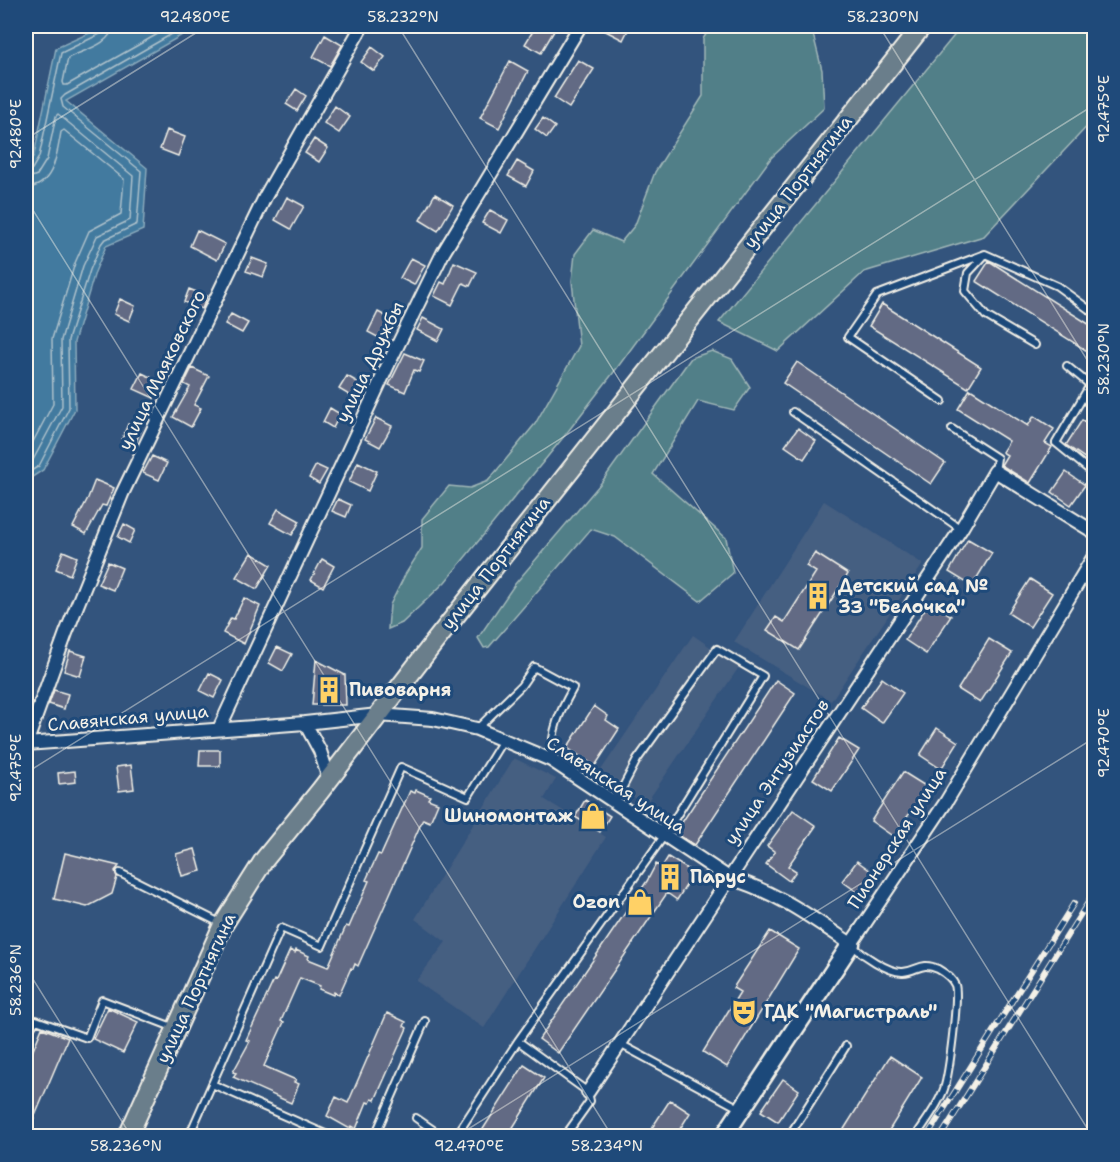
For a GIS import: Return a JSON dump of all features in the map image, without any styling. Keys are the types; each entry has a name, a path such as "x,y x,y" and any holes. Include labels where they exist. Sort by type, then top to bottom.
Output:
{"main road":[{"name":"улица Портнягина","path":"128,1137 223,925 264,860 922,26"}],"street":[{"name":"улица Маяковского","path":"26,744 66,633 122,494 265,197 362,26"},
{"name":"улица Дружбы","path":"219,729 388,363 438,263 580,26"},
{"name":"улица Энтузиастов","path":"588,1092 961,529 995,471"},
{"path":"995,471 1095,532"},
{"name":"Пионерская улица","path":"730,1135 742,1109 946,802 1095,556"},
{"name":"Славянская улица","path":"26,744 305,723 378,715 433,719 477,729 551,760 729,878 752,885 794,905 851,944"},
{"path":"305,723 320,751 329,779"}],"lane":[{"path":"942,401 848,337 877,295 985,254 1057,286 1095,313"},
{"path":"985,254 968,273 965,291 986,316 1035,345"},
{"path":"1067,366 1090,385 1056,443 1095,474"},
{"path":"793,412 961,529"},
{"path":"952,429 997,458 995,471"},
{"path":"456,1137 518,1041 664,836 763,676 717,649 637,760 614,802"},
{"path":"477,729 521,686 534,667 573,687 556,720 551,737 551,760"},
{"path":"189,1137 281,928 322,946 401,767 468,796 503,740"},
{"path":"120,873 223,925"},
{"path":"851,944 873,961 897,971 903,972 920,966 932,967 947,975 955,986 953,1024 943,1091 916,1137"},
{"path":"26,1035 36,1020 87,1038 102,1000 176,1028"},
{"path":"376,1137 425,1021"},
{"path":"518,1041 588,1092 590,1101 565,1137"},
{"path":"620,1044 742,1109"},
{"path":"789,1137 846,1046"},
{"path":"212,1084 330,1137"},
{"path":"416,1118 442,1137"}],"shaded area":[{"path":"824,501 923,564 831,701 734,642"},
{"path":"693,635 739,667 645,805 599,773"},
{"path":"514,758 556,779 544,799 606,837 484,1028 416,981 446,942 415,919"}],"green space":[{"path":"711,26 811,26 822,70 824,108 771,158 617,368 445,582 402,623 388,629 390,605 422,548 422,519 449,486 470,488 488,481 535,424 579,346 572,281 575,254 593,230 621,242 635,225 655,172 703,96 703,39"},
{"path":"962,26 1094,26 1094,119 984,236 864,272 778,351 719,322"},
{"path":"712,351 732,359 750,387 734,410 698,401 653,474 726,538 733,573 700,601 615,537 591,529 489,647 484,648 478,638 515,584 601,483 691,358"}],"water":[{"path":"105,26 198,26 66,101 147,168 143,230 106,246 95,272 74,342 75,409 43,470 26,481 26,170 34,155 56,48"}],"building":[{"path":"536,26 557,26 541,53 525,44"},
{"path":"596,26 630,26 623,40"},
{"path":"325,35 342,45 330,66 313,57"},
{"path":"372,47 385,57 374,71 361,62"},
{"path":"578,60 594,69 569,108 554,98"},
{"path":"510,61 528,71 499,128 480,118"},
{"path":"296,89 306,96 297,111 286,104"},
{"path":"335,106 350,117 339,133 324,123"},
{"path":"543,118 555,127 547,138 535,129"},
{"path":"167,130 185,137 178,156 160,149"},
{"path":"314,139 328,148 319,162 305,153"},
{"path":"517,161 534,171 526,186 508,176"},
{"path":"435,194 453,205 438,231 420,220"},
{"path":"287,197 304,206 291,229 275,220"},
{"path":"490,210 508,220 501,233 482,223"},
{"path":"197,230 225,244 217,260 190,246"},
{"path":"252,258 268,264 263,277 246,271"},
{"path":"411,258 425,265 414,285 400,278"},
{"path":"989,261 1095,328 1095,356 976,281"},
{"path":"454,262 477,272 470,286 463,283 452,305 434,296 441,282 445,284"},
{"path":"189,289 207,296 202,309 184,302"},
{"path":"120,299 135,306 129,321 114,314"},
{"path":"882,304 981,367 968,388 869,326"},
{"path":"378,312 393,320 383,340 368,332"},
{"path":"231,314 248,323 242,333 225,324"},
{"path":"423,318 444,329 438,341 417,330"},
{"path":"405,353 424,361 419,372 414,370 405,392 389,385"},
{"path":"797,362 945,463 931,484 783,383"},
{"path":"192,368 209,376 194,405 201,408 191,427 173,417 190,387 184,384"},
{"path":"142,373 161,382 154,398 134,389"},
{"path":"347,376 361,384 354,398 339,389"},
{"path":"970,389 1028,426 1034,416 1054,429 1045,443 1052,447 1030,483 1001,465 1007,455 1002,452 1009,441 958,409"},
{"path":"330,408 340,414 333,428 323,422"},
{"path":"376,418 392,426 380,447 365,439"},
{"path":"1082,420 1095,428 1095,465 1066,445"},
{"path":"128,424 141,430 135,444 122,439"},
{"path":"798,428 816,441 804,459 785,446"},
{"path":"152,456 167,463 159,480 143,473"},
{"path":"358,462 377,471 368,491 349,482"},
{"path":"316,465 327,470 319,484 309,478"},
{"path":"1066,472 1085,485 1071,505 1052,492"},
{"path":"95,480 114,488 106,506 102,505 86,534 73,527"},
{"path":"338,499 351,505 346,517 332,511"},
{"path":"278,509 300,521 292,535 270,523"},
{"path":"124,524 135,530 129,543 118,537"},
{"path":"968,539 992,553 972,586 949,572"},
{"path":"63,551 77,557 70,575 56,569"},
{"path":"251,553 271,565 257,589 236,577"},
{"name":"Детский сад № 33 \"Белочка\"","path":"815,553 848,574 799,650 767,630 776,617 784,622 816,572 806,566"},
{"path":"322,559 334,566 323,587 311,580"},
{"path":"108,562 122,568 113,590 98,584"},
{"path":"1030,579 1052,593 1030,627 1008,613"},
{"path":"244,598 260,606 244,644 223,633 231,618 234,619"},
{"path":"930,601 951,616 926,654 905,640"},
{"path":"989,639 1012,653 980,703 958,689"},
{"path":"277,647 292,654 283,671 269,663"},
{"path":"70,651 86,656 80,676 64,671"},
{"name":"Пивоварня","path":"316,660 345,675 346,705 312,705"},
{"path":"209,673 223,680 214,698 200,691"},
{"path":"882,678 903,693 882,723 861,708"},
{"path":"776,680 795,693 695,845 675,833"},
{"path":"54,690 68,694 64,709 49,704"},
{"path":"594,706 608,716 606,720 619,729 595,766 567,748"},
{"path":"937,728 958,742 941,769 920,755"},
{"path":"839,738 859,750 832,791 813,779"},
{"path":"200,750 220,750 220,766 199,766"},
{"path":"131,765 134,789 119,791 116,767"},
{"path":"75,771 76,782 59,784 58,773"},
{"path":"903,772 927,787 894,837 871,821"},
{"path":"416,790 430,796 428,799 438,803 430,822 423,819 358,966 355,964 353,969 351,968 339,995 319,989 320,986 300,978 281,1021 284,1022 264,1066 296,1080 294,1082 299,1084 291,1103 233,1077 236,1073 233,1072 250,1041 246,1040 290,950 295,953 296,950 309,956 308,959 328,967 346,926 349,927 378,854 381,855 410,791 415,793"},
{"name":"Шиномонтаж","path":"585,800 610,816 600,832 575,817"},
{"path":"793,810 816,826 788,866 796,871 789,881 766,864 775,852 767,846"},
{"path":"195,849 201,871 182,876 176,854"},
{"path":"65,853 119,866 115,871 117,877 112,894 87,907 54,899"},
{"path":"668,857 694,873 677,900 667,893 558,1053 539,1039 647,881 656,864 662,867"},
{"path":"857,861 875,874 860,894 842,881"},
{"name":"ГДК \"Магистраль\"","path":"770,931 799,949 727,1067 703,1052 740,992 733,988"},
{"path":"108,1008 138,1022 123,1053 93,1039"},
{"path":"387,1013 406,1022 404,1026 407,1028 375,1100 367,1102 356,1129 351,1126 350,1129 327,1116 336,1097 348,1103"},
{"path":"42,1028 68,1038 26,1137 26,1067"},
{"path":"890,1056 922,1077 885,1137 839,1137"},
{"path":"524,1065 544,1078 507,1137 478,1137"},
{"path":"783,1079 799,1090 778,1122 761,1111"},
{"path":"670,1100 690,1113 675,1137 646,1137"}],"railway":[{"path":"941,1136 1094,893"},
{"path":"927,1136 1074,903"}],"place":[{"name":"Детский сад № 33 \"Белочка\"","path":"818,596"},
{"name":"Пивоварня","path":"329,690"},
{"name":"Шиномонтаж","path":"593,816"},
{"name":"Парус","path":"670,877"},
{"name":"Ozon","path":"640,902"},
{"name":"ГДК \"Магистраль\"","path":"744,1012"}]}
